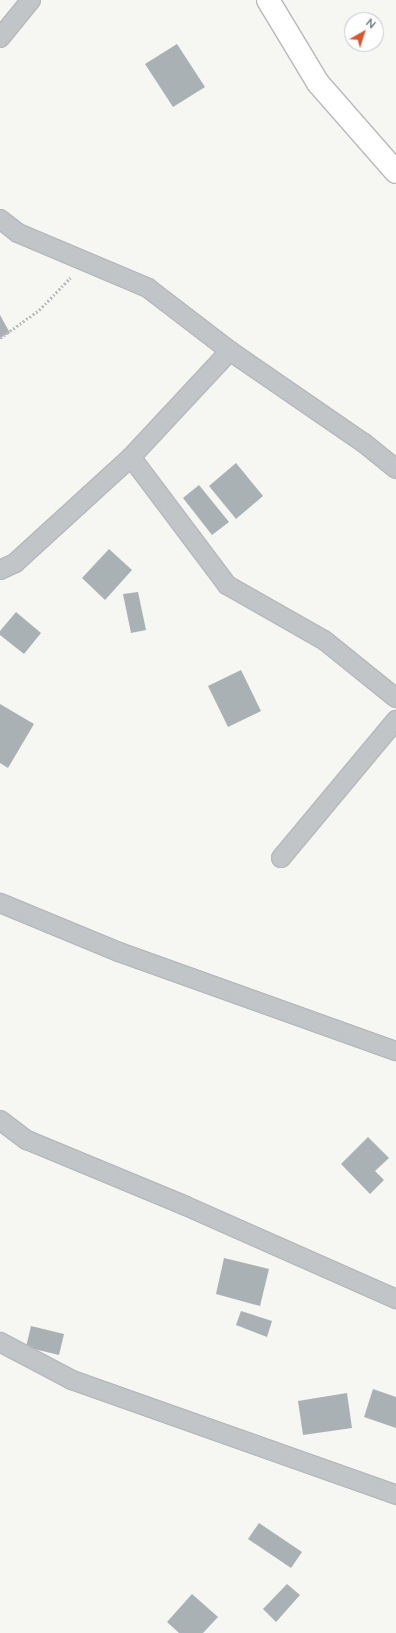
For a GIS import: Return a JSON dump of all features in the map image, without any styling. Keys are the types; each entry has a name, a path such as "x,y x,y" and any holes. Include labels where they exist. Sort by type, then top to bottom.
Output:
{"highway":[{"path":"268,0 318,82 396,172"}],"street":[{"path":"0,38 31,0"},
{"path":"0,219 18,233 148,288 230,351 364,443 396,469"},
{"path":"0,570 15,563 131,457 230,351"},
{"path":"131,457 227,585 324,640 396,698"},
{"path":"281,858 396,720"},
{"path":"0,903 119,952 396,1051"},
{"path":"0,1120 27,1140 186,1206 396,1299"},
{"path":"0,1342 72,1380 396,1495"}],"path":[{"path":"0,338 39,310 86,261"}],"building":[{"path":"177,44 205,87 173,107 145,64"},
{"path":"0,315 10,333 0,338"},
{"path":"236,463 263,496 236,519 209,486"},
{"path":"199,485 229,522 212,535 183,498"},
{"path":"109,549 132,570 105,600 82,578"},
{"path":"138,592 146,630 131,633 123,594"},
{"path":"16,612 41,633 24,654 0,635 0,631"},
{"path":"241,670 261,711 228,727 208,686"},
{"path":"0,704 34,724 8,768 0,763"},
{"path":"368,1137 389,1158 375,1171 384,1180 370,1194 341,1164"},
{"path":"224,1258 269,1269 260,1306 216,1294"},
{"path":"241,1311 272,1321 267,1337 236,1325"},
{"path":"31,1326 64,1334 59,1355 26,1347"},
{"path":"373,1389 396,1397 396,1428 364,1417"},
{"path":"347,1393 352,1428 303,1435 298,1401"},
{"path":"259,1523 302,1552 291,1568 248,1539"},
{"path":"287,1584 300,1595 276,1622 263,1609"},
{"path":"192,1594 218,1617 203,1633 179,1633 167,1622"}]}
